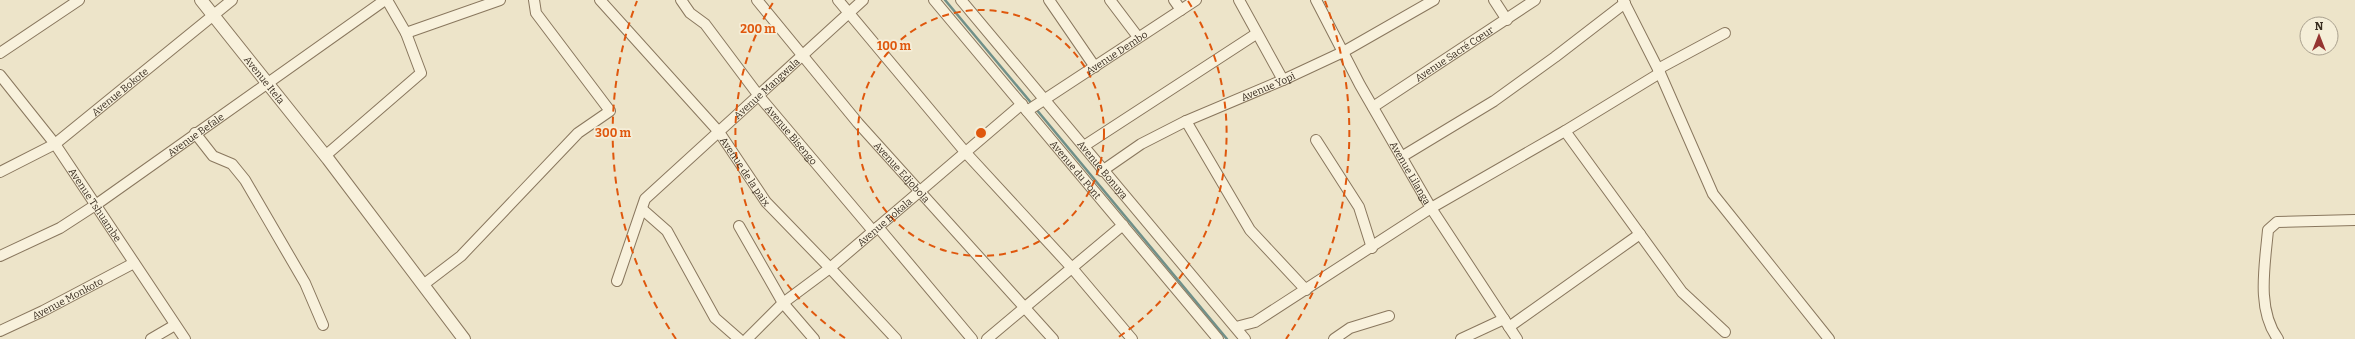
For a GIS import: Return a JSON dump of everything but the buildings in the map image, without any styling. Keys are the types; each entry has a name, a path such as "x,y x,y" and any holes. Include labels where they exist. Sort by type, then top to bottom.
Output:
{"street":[{"path":"0,53 79,0"},
{"name":"Avenue Itela","path":"201,0 326,158 464,339"},
{"name":"Avenue Bokote","path":"0,172 55,144 232,0"},
{"path":"326,158 421,73 406,32 386,0"},
{"name":"Avenue Befale","path":"0,256 60,228 97,204 195,133 386,0"},
{"path":"406,32 500,0"},
{"path":"423,285 462,256 578,133 610,111 536,13 534,0"},
{"name":"Avenue de la paix","path":"600,0 719,132 766,202 896,339"},
{"name":"Avenue Bisengo","path":"681,0 690,13 705,24 759,96 972,339"},
{"name":"Avenue Edjobola","path":"757,0 858,123 1053,339"},
{"path":"838,0 966,153 1072,268 1132,339"},
{"name":"Avenue Mangwala","path":"617,281 645,199 850,14 863,0"},
{"name":"Avenue du Pont","path":"934,0 1032,106 1123,225 1218,339"},
{"name":"Avenue Bonuya","path":"961,0 1032,106 1084,146 1102,171 1236,327 1244,339"},
{"path":"1049,0 1095,67"},
{"path":"1110,0 1138,37"},
{"path":"1174,0 1181,10"},
{"name":"Avenue Dembo","path":"1032,106 1095,67 1138,37 1196,0"},
{"path":"1239,0 1256,34 1283,80"},
{"name":"Avenue Lilanga","path":"1316,0 1373,107 1403,156 1431,208 1517,339"},
{"name":"Avenue Yopi","path":"1102,171 1141,144 1186,121 1283,80 1343,52 1434,0"},
{"path":"1494,0 1507,20"},
{"name":"Avenue Sacré Cœur","path":"1373,107 1507,20 1535,0"},
{"path":"1403,156 1494,101 1555,57 1624,1 1659,71 1713,194 1829,339"},
{"path":"1236,327 1255,322 1372,248 1431,208 1565,131 1659,71 1725,32"},
{"path":"1084,146 1256,34"},
{"name":"Avenue Tshuambe","path":"0,75 55,144 97,204 134,263 185,339"},
{"name":"Avenue Bokala","path":"748,339 783,303 830,268 966,153 1032,106"},
{"path":"1186,121 1250,230 1306,290"},
{"path":"1565,131 1682,292 1725,332"},
{"path":"195,133 213,156 232,164 245,180 305,284 323,325"},
{"path":"1316,140 1359,207 1372,248"},
{"path":"642,209 667,231 715,318 739,339"},
{"path":"2278,339 2272,331 2264,306 2268,230 2277,222 2355,220"},
{"path":"987,339 1123,225"},
{"path":"739,226 783,303 814,339"},
{"path":"1461,339 1506,323 1640,234"},
{"name":"Avenue Monkoto","path":"0,331 43,311 134,263"},
{"path":"1334,339 1350,328 1389,316"},
{"path":"151,339 175,325"}],"waterway":[{"path":"945,0 1033,105"},
{"path":"1036,109 1227,339"}]}
